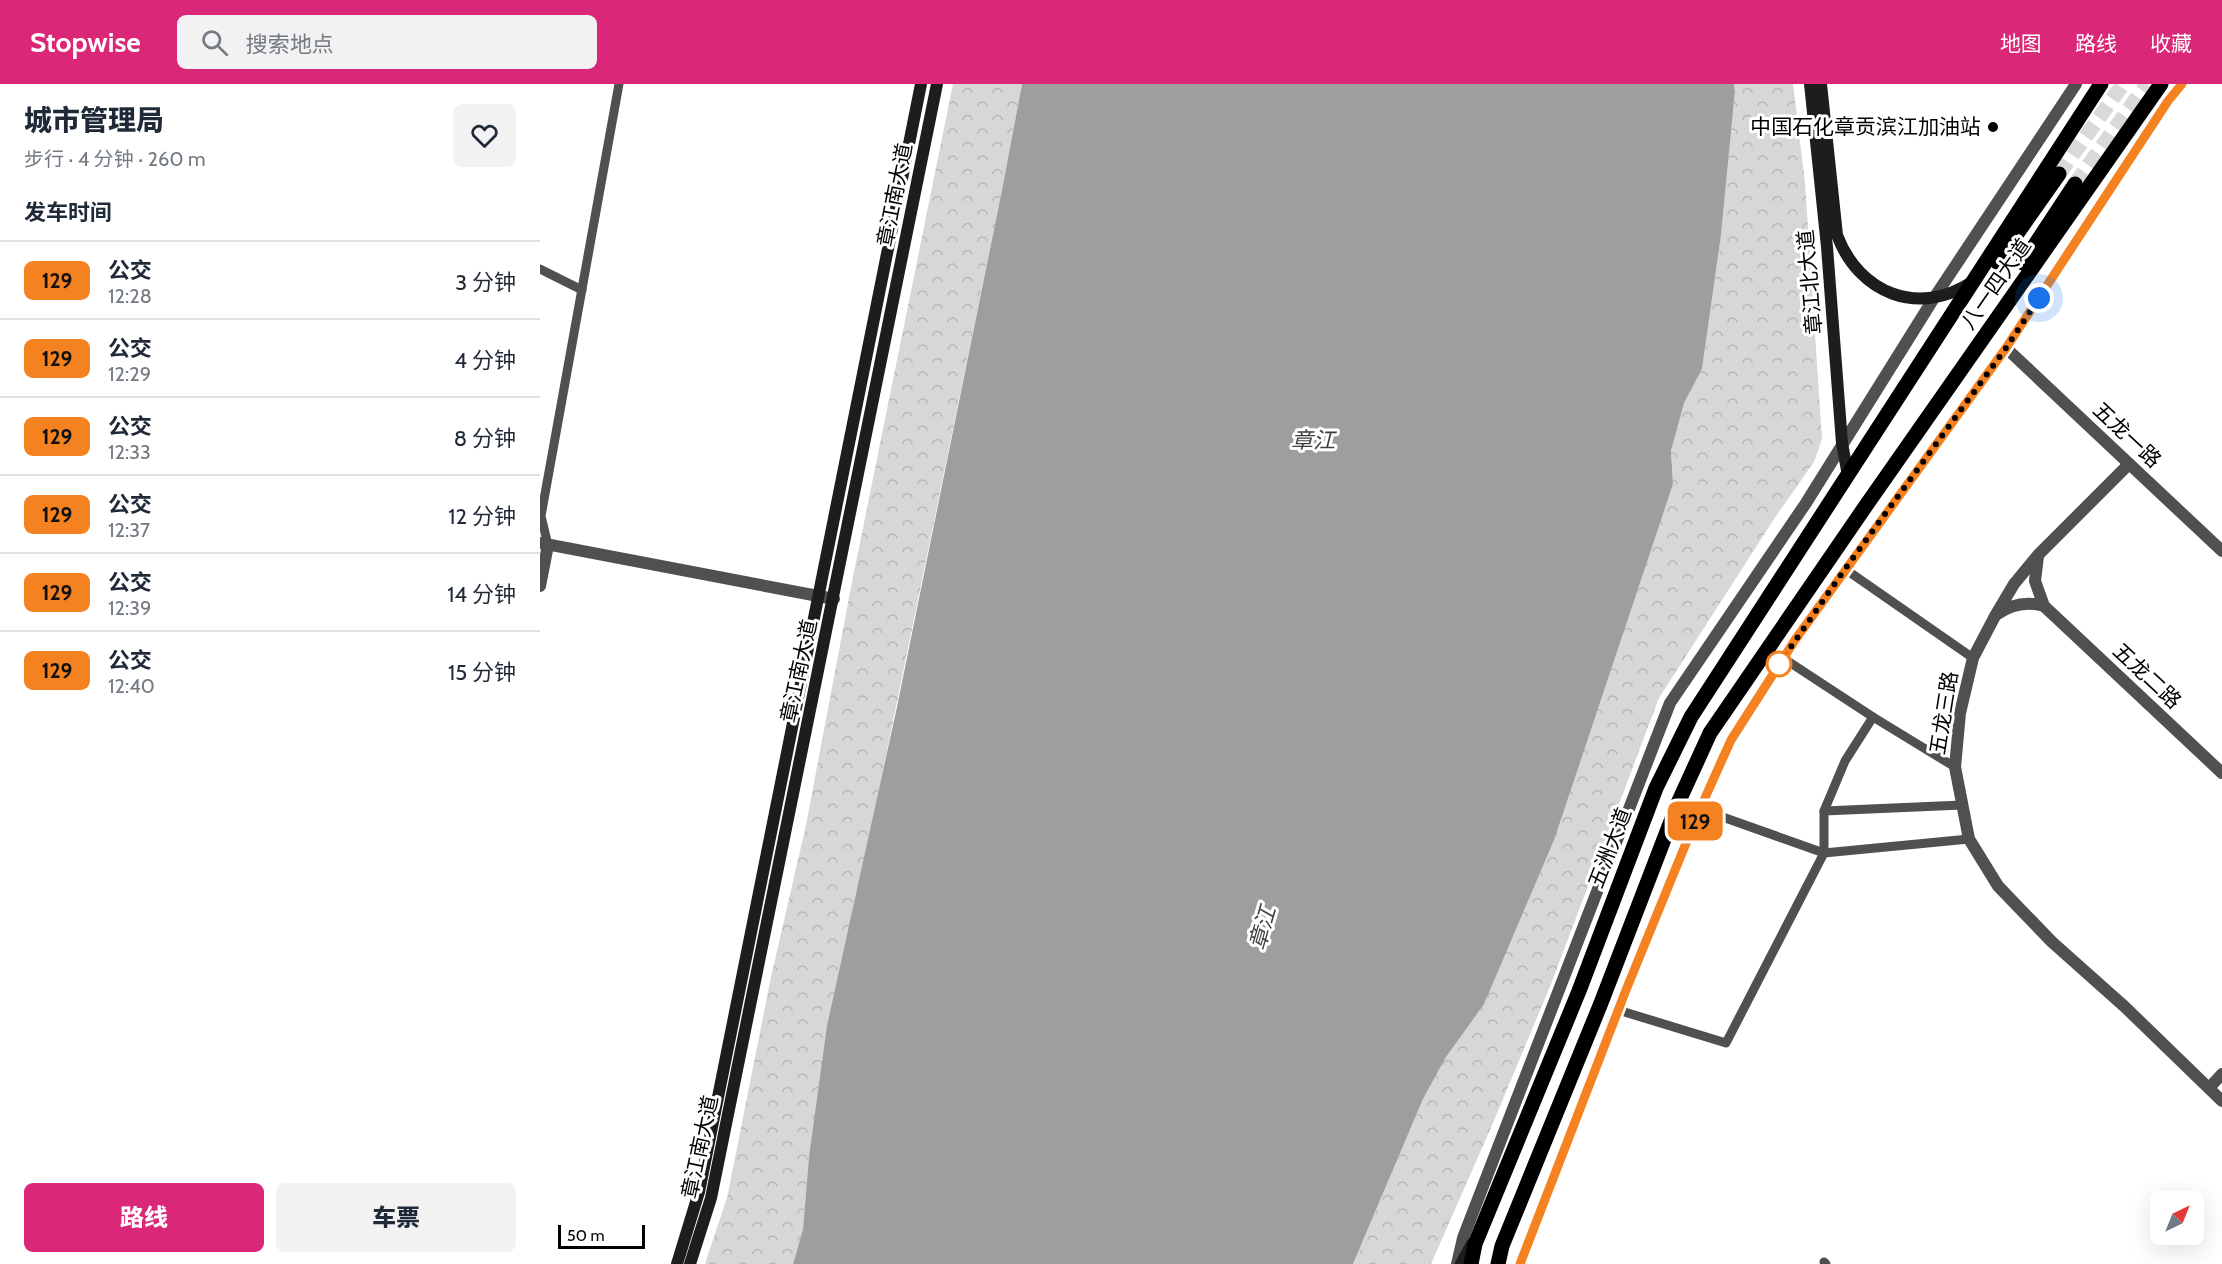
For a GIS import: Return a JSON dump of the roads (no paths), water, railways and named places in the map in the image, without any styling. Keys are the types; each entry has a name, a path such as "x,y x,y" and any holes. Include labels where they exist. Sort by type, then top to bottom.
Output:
{"main road":[{"name":"章江南大道","path":"690,1264 711,1198 937,84"},
{"name":"章江北大道","path":"1810,84 1827,247 1842,443 1848,476"},
{"name":"章江北大道","path":"1821,84 1837,235 1850,262 1872,283 1888,292 1905,297 1934,298"},
{"name":"八一四大道","path":"1848,476 2101,84"},
{"name":"八一四大道","path":"1865,507 2161,84"},
{"name":"章江南大道","path":"677,1264 699,1192 819,596 917,86"},
{"path":"917,86 934,97"},
{"path":"1848,476 2059,174"},
{"path":"1498,1264 1505,1238 1601,1003 1678,803 1710,733 1865,507 2075,184"},
{"path":"1934,298 1953,293 1974,281"},
{"name":"五洲大道","path":"1472,1264 1475,1244 1578,992 1656,788 1691,717 1848,476"},
{"path":"1459,1264 1484,1222"},
{"path":"1488,1264 1505,1238"}],"street":[{"path":"540,586 544,544 541,516 619,84"},
{"path":"1459,1264 1463,1238 1670,703 1806,503 1934,298 2076,84"},
{"path":"1520,1264 1618,1010 1700,809 1731,740 1783,658 1845,569 2006,348 2177,84"},
{"path":"2168,101 2182,84"},
{"path":"540,269 582,290"},
{"name":"五龙一路","path":"2006,348 2222,551"},
{"name":"五龙三路","path":"2129,464 2038,555 2014,584 1995,616 1973,658 1960,713 1955,767 1969,839 1998,886 2052,942 2125,1007 2222,1101"},
{"path":"544,544 834,599"},
{"path":"2038,555 2035,581 2044,606"},
{"path":"1845,569 1973,658"},
{"path":"1995,616 2016,605 2031,603 2044,606"},
{"name":"五龙二路","path":"2044,606 2222,773"},
{"path":"1783,658 1955,767"},
{"path":"1618,1010 1726,1043 1824,853 1824,811 1845,761 1873,717"},
{"path":"1824,811 1962,804"},
{"path":"1700,809 1824,853 1969,839"},
{"path":"2209,1088 2222,1074"}],"water":[{"name":"章江","path":"1022,84 1734,84 1721,235 1702,369 1684,403 1671,451 1673,484 1554,840 1484,1004 1446,1057 1423,1099 1353,1264 793,1264 803,1229 809,1157 827,1026 897,707"}],"tunnel":[{"path":"2059,174 2123,84"},
{"path":"2075,184 2147,84"}],"place":[{"name":"中国石化章贡滨江加油站","path":"1993,127"}]}
